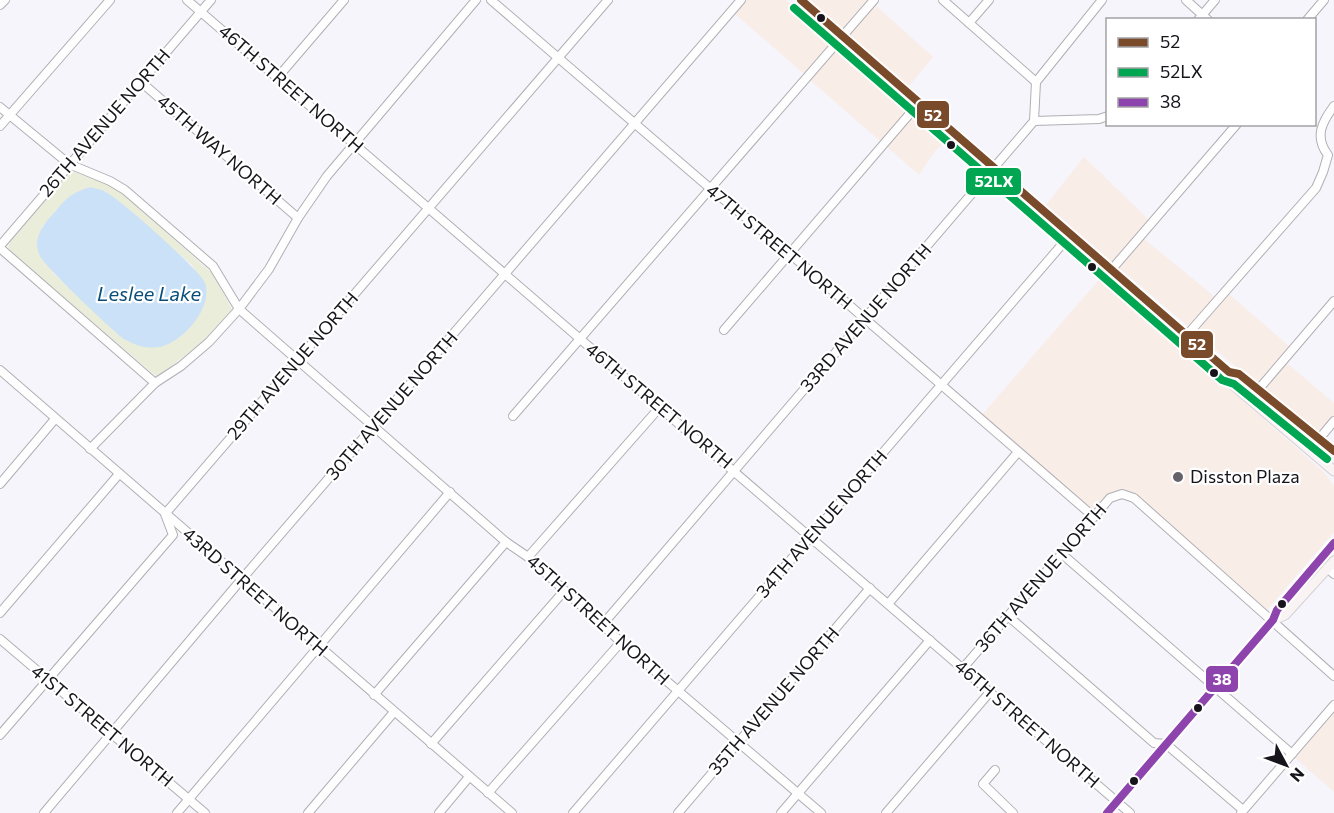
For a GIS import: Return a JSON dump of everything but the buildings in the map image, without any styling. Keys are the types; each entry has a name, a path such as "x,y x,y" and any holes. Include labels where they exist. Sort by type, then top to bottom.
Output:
{"main road":[{"path":"801,0 1229,372 1239,374 1334,451"},
{"path":"1229,372 1231,383 1334,471"},
{"path":"1258,390 1257,397 1261,409"},
{"path":"1107,813 1273,620 1277,609 1334,543"},
{"path":"1273,620 1285,615 1332,568"}],"street":[{"path":"0,5 5,0"},
{"path":"0,126 110,0"},
{"name":"46TH STREET NORTH","path":"188,0 1130,813"},
{"name":"26TH AVENUE NORTH","path":"0,247 211,0"},
{"path":"278,77 344,0"},
{"path":"90,449 155,383 181,366 209,342 239,309 269,269 298,218 327,176 476,0"},
{"name":"47TH STREET NORTH","path":"491,0 789,253 1094,517"},
{"name":"29TH AVENUE NORTH","path":"165,514 608,0"},
{"name":"30TH AVENUE NORTH","path":"44,813 241,580 741,0"},
{"path":"513,416 874,0"},
{"path":"944,0 1035,81"},
{"path":"969,23 989,0"},
{"path":"1102,0 1035,81 1034,121 1099,119 1106,116"},
{"path":"1186,0 1203,18 1215,0"},
{"path":"1309,18 1324,0"},
{"name":"45TH WAY NORTH","path":"141,82 298,218"},
{"path":"724,330 919,103"},
{"path":"1187,335 1316,188 1331,155 1321,145 1320,137 1326,117 1334,106"},
{"name":"45TH STREET NORTH","path":"0,107 69,164 110,181 125,190 213,266 239,309 821,813"},
{"name":"33RD AVENUE NORTH","path":"603,624 1034,121"},
{"path":"1112,269 1235,126"},
{"name":"34TH AVENUE NORTH","path":"573,813 1071,234"},
{"path":"0,247 155,383"},
{"path":"1258,390 1334,301"},
{"name":"43RD STREET NORTH","path":"0,370 512,813"},
{"path":"528,557 660,407"},
{"path":"0,484 55,419"},
{"path":"1310,450 1334,421"},
{"path":"888,604 1018,452"},
{"path":"0,613 118,474"},
{"path":"177,813 450,492"},
{"name":"36TH AVENUE NORTH","path":"963,668 1110,498 1122,494 1134,498 1273,620"},
{"path":"0,735 173,535 165,514"},
{"path":"374,695 506,542"},
{"path":"1062,555 1292,754"},
{"name":"35TH AVENUE NORTH","path":"678,813 870,588"},
{"path":"431,744 564,591"},
{"path":"1008,616 1154,743 1166,744 1242,812 1334,705"},
{"path":"1273,620 1334,676"},
{"name":"41ST STREET NORTH","path":"0,639 205,813"},
{"path":"781,813 930,640"},
{"path":"488,793 621,642"},
{"path":"886,813 990,692"},
{"path":"308,813 394,712"},
{"path":"995,770 983,784 1013,813"},
{"path":"439,813 470,777"}],"shaded area":[{"path":"746,0 786,0 833,41 804,74 735,14"},
{"path":"808,0 869,0 842,30"},
{"path":"875,5 933,57 908,87 848,35"},
{"path":"839,46 910,107 880,141 810,80"},
{"path":"916,112 948,140 935,151 919,175 886,146"},
{"path":"1084,157 1149,220 1112,262 1046,205"},
{"path":"1143,238 1215,297 1189,327 1118,267"},
{"path":"1102,276 1325,473 1334,486 1334,532 1267,610 1136,495 1119,490 1091,510 981,416"},
{"path":"1228,293 1290,347 1257,385 1195,332"},
{"path":"1287,363 1334,403 1334,415 1319,434 1264,390"},
{"path":"1334,712 1334,792 1294,757"}],"green space":[{"path":"71,171 114,187 124,195 212,273 232,309 201,343 157,377 12,253 8,247","holes":["105,191 192,265 206,292 204,304 198,316 180,336 137,345 123,338 53,273 42,227 66,200"]}],"water":[{"name":"Leslee Lake","path":"91,187 103,190 141,220 175,250 205,283 205,302 195,321 180,337 163,346 148,347 124,339 65,285 39,255 38,239 46,222 71,196"}],"transit line":[{"name":"52","path":"801,0 1229,372 1239,374 1334,451"},
{"name":"52LX","path":"794,8 1222,380 1234,384 1327,459"},
{"name":"38","path":"1107,813 1273,620 1277,610 1334,543"}],"place":[{"name":"Disston Plaza","path":"1178,477"}]}
